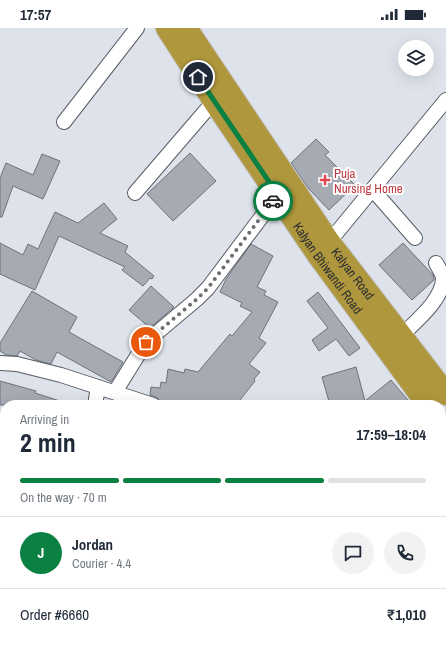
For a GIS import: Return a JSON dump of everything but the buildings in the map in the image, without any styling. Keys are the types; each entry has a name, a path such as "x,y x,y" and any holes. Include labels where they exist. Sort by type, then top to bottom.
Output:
{"highway":[{"name":"Kalyan Bhiwandi Road","path":"167,28 214,101 318,255 424,400"},
{"name":"Kalyan Road","path":"192,31 329,242 446,394"}],"street":[{"path":"64,122 137,28"},
{"path":"329,242 446,100"},
{"path":"135,193 214,101"},
{"path":"372,190 415,238"},
{"path":"115,392 136,355 146,342 208,288 278,195"},
{"path":"401,336 430,307 442,287 443,276 436,263"},
{"path":"0,363 17,364 61,375 138,400"},
{"path":"96,400 98,387"}],"way so far":[{"path":"146,342 208,288 273,201"}],"place":[{"name":"Puja Nursing Home","path":"325,180"}],"route":[{"path":"198,77 278,195 273,201"}]}
